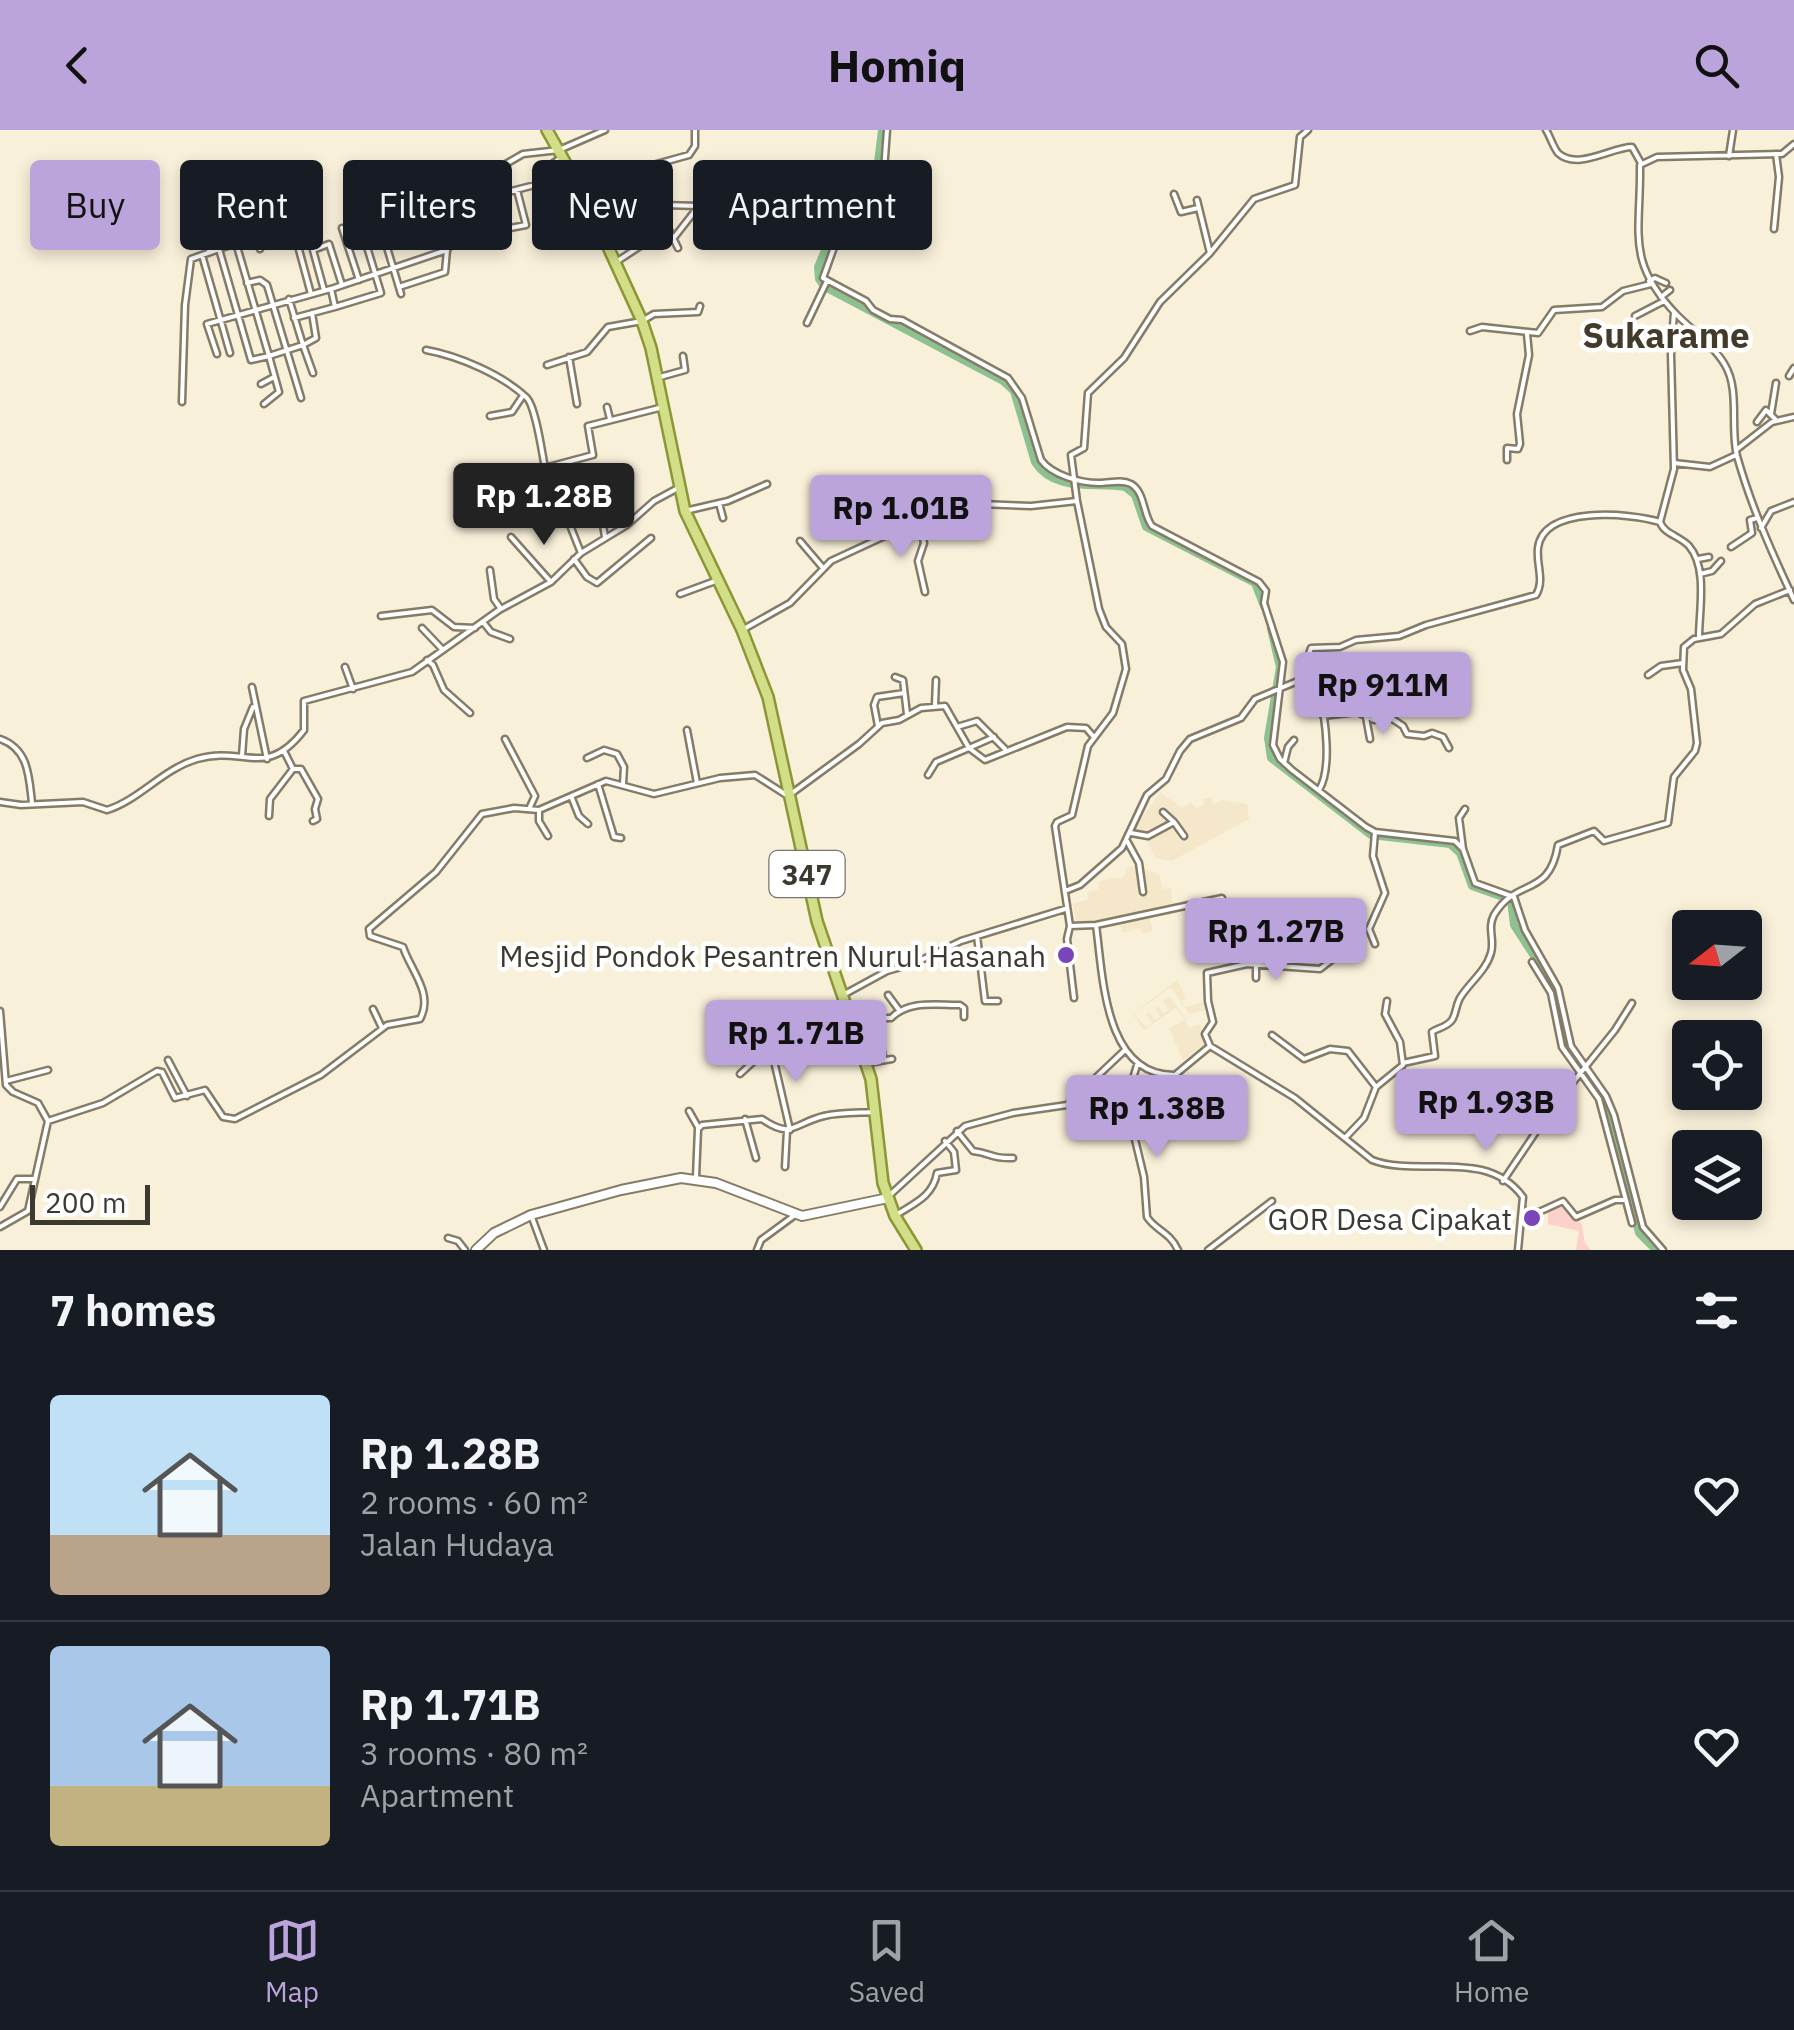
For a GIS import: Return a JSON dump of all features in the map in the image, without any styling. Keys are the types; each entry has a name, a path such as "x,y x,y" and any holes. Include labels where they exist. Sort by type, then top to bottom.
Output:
{"main road":[{"name":"347","path":"548,130 565,160"},
{"name":"347","path":"610,250 642,321 681,498 768,696 817,921 868,1063 880,1170 895,1216 912,1249"},
{"path":"476,1250 494,1233 532,1216 621,1190 696,1177 795,1215 888,1198"}],"street":[{"path":"512,191 540,182 544,170 561,153 604,130"},
{"path":"672,160 690,155 696,146 695,130"},
{"path":"807,324 826,284 824,272 836,239 883,184 887,130"},
{"path":"1074,998 1067,940 1070,926 1056,826 1072,816 1094,736 1113,713 1126,669 1122,644 1103,622 1077,501 1072,455 1084,448 1088,393 1124,358 1160,302 1210,253 1254,198 1295,185 1300,137 1308,130"},
{"path":"1546,130 1558,152 1566,157 1627,146 1634,149 1641,162 1640,257 1650,283 1662,299 1727,369 1736,452 1757,518 1794,600"},
{"path":"1729,156 1733,130"},
{"path":"1290,136 1300,137"},
{"path":"1641,162 1658,157 1776,154 1788,152 1794,144"},
{"path":"512,160 523,154 561,153"},
{"path":"1774,228 1779,177 1776,154"},
{"path":"512,228 526,225 517,190"},
{"path":"1174,194 1181,212 1198,208"},
{"path":"1197,200 1210,253"},
{"path":"673,205 693,206"},
{"path":"684,205 688,220"},
{"path":"678,248 673,240 693,213"},
{"path":"342,228 359,280"},
{"path":"324,290 313,250 322,245 329,244 342,285"},
{"path":"182,402 190,261 215,250"},
{"path":"219,250 251,360 316,338 312,313"},
{"path":"238,250 278,394 264,404"},
{"path":"299,250 311,294"},
{"path":"294,318 380,294 368,250"},
{"path":"388,250 401,294"},
{"path":"217,354 207,324 447,250 445,272 399,287"},
{"path":"616,262 633,250"},
{"path":"202,255 230,353"},
{"path":"1470,331 1482,328 1541,332 1553,310 1603,306 1623,290 1656,278 1666,283"},
{"path":"247,283 264,280 301,398"},
{"path":"826,284 866,300 873,310 902,320 1008,378 1022,398 1044,465 1053,472 1096,484 1132,484 1138,489 1152,526 1260,582 1266,591 1264,603 1276,647 1284,662 1273,745 1284,763 1375,835 1450,840 1462,849"},
{"path":"331,288 335,306"},
{"path":"1635,316 1670,290"},
{"path":"290,299 313,373"},
{"path":"546,365 587,352 608,327 642,321 654,314 698,312 700,306"},
{"path":"1674,312 1670,354 1674,463 1660,522 1664,530 1682,539 1698,559 1699,639"},
{"path":"1507,460 1508,448 1518,449 1520,444 1517,412 1529,354 1527,334"},
{"path":"426,350 480,369 511,385 530,403 546,468"},
{"path":"657,378 685,370 683,356"},
{"path":"569,357 577,404"},
{"path":"1789,376 1794,368"},
{"path":"261,384 275,377"},
{"path":"1771,414 1776,383"},
{"path":"490,416 512,412 522,397"},
{"path":"536,474 593,455 587,427 663,406"},
{"path":"607,407 610,419"},
{"path":"1757,422 1764,411 1776,420"},
{"path":"1674,463 1710,467 1776,420 1794,417"},
{"path":"0,802 80,802 107,810 196,760 268,759 284,751 304,730 304,701 404,675 501,609 551,582 580,552 681,498 701,505 719,504 766,484"},
{"path":"580,552 560,500 582,491"},
{"path":"604,501 601,513 606,537"},
{"path":"742,630 790,603 840,556 919,519 960,506 1031,506 1077,501"},
{"path":"1761,528 1771,511 1794,502"},
{"path":"719,504 723,518"},
{"path":"1318,790 1327,766 1323,716 1308,652 1314,647 1340,647 1356,640 1398,636 1536,595 1540,581 1539,544 1560,519 1614,516 1660,522"},
{"path":"1731,547 1752,533 1750,521 1757,518"},
{"path":"919,519 924,542 918,561 925,592"},
{"path":"511,537 551,582"},
{"path":"574,559 592,583 597,583 651,538"},
{"path":"800,541 823,568"},
{"path":"1698,559 1709,557"},
{"path":"1700,574 1713,571 1721,562"},
{"path":"490,570 494,599 501,609"},
{"path":"680,594 718,580"},
{"path":"1349,1142 1376,1088 1403,1063 1435,1056 1432,1032 1452,1020 1461,996 1492,954 1490,926 1508,896 1546,876 1556,861 1558,845 1594,831 1604,841 1668,823 1674,777 1696,743 1691,689 1683,664 1684,647 1718,635 1755,604 1790,590"},
{"path":"381,616 432,610 454,627 475,628"},
{"path":"483,622 491,632 510,639"},
{"path":"422,628 442,649"},
{"path":"427,660 433,664 444,690 470,714"},
{"path":"1648,676 1661,666 1683,664"},
{"path":"345,666 352,690"},
{"path":"1066,891 1080,885 1120,852 1146,795 1163,783 1187,742 1244,716 1251,702 1312,675"},
{"path":"896,677 903,680 906,714"},
{"path":"935,705 936,680"},
{"path":"252,687 268,759"},
{"path":"878,726 874,705 877,697 904,693"},
{"path":"242,757 244,729 254,702"},
{"path":"47,1119 103,1103 157,1071 162,1072 174,1098 208,1091 223,1118 235,1119 321,1074 382,1028 420,1019 425,1001 403,948 370,936 368,929 436,872 477,817 502,809 539,810 612,781 654,794 755,775 784,794 791,794 860,744 878,726 935,705 948,709 969,748 985,760 1067,728 1086,728 1094,736"},
{"path":"1323,716 1357,712 1376,720 1391,718 1403,726 1406,734 1443,736 1449,748"},
{"path":"1366,717 1370,739"},
{"path":"957,726 978,721 1006,750"},
{"path":"687,730 697,784"},
{"path":"928,775 936,762 994,737"},
{"path":"0,739 14,746 24,758 32,804"},
{"path":"506,739 534,796 529,809"},
{"path":"1284,763 1294,740"},
{"path":"588,758 604,750 617,754 624,768 623,784"},
{"path":"284,751 292,769"},
{"path":"268,816 270,799 292,769"},
{"path":"292,769 301,769 316,794 314,821"},
{"path":"598,784 614,837 621,838"},
{"path":"571,796 579,816 588,824"},
{"path":"1465,808 1459,818 1462,849 1474,883 1516,900 1524,930 1553,976 1568,1039 1605,1116 1630,1202 1643,1228 1663,1250"},
{"path":"539,810 539,822 548,836"},
{"path":"1162,812 1184,836"},
{"path":"1131,833 1148,836 1174,822"},
{"path":"1374,944 1369,929 1385,893 1373,856 1375,835"},
{"path":"1127,841 1138,863 1143,892"},
{"path":"1070,926 1096,925 1222,898"},
{"path":"740,1074 771,1048 788,1042 886,971 977,936 1066,910"},
{"path":"1096,925 1107,1012 1136,1065 1174,1075 1208,1047"},
{"path":"977,936 984,1002 998,1001"},
{"path":"1359,940 1320,969 1244,964 1208,973 1213,1022 1205,1034 1208,1047 1295,1098 1372,1160 1386,1165 1469,1166 1503,1181 1521,1193 1518,1250"},
{"path":"1532,962 1550,988 1562,1046 1606,1096 1614,1115 1632,1223"},
{"path":"1256,965 1256,978"},
{"path":"1063,988 1072,988"},
{"path":"888,994 898,1010"},
{"path":"1388,1001 1385,1014 1400,1042 1403,1063"},
{"path":"1503,1181 1632,1003"},
{"path":"855,1026 891,1018 898,1010 915,1006 960,1005 964,1017"},
{"path":"373,1009 382,1028"},
{"path":"802,1010 814,1022"},
{"path":"0,1011 8,1088 35,1100 47,1119 28,1212 0,1227"},
{"path":"1272,1034 1304,1059 1325,1050 1348,1051 1376,1088"},
{"path":"881,1047 884,1060"},
{"path":"771,1048 789,1130 785,1167"},
{"path":"888,1198 957,1131 989,1118 1067,1105 1126,1048"},
{"path":"868,1063 892,1058"},
{"path":"168,1060 187,1096"},
{"path":"1136,1065 1126,1093 1132,1136 1144,1177 1147,1217 1167,1232 1178,1250"},
{"path":"6,1081 48,1070"},
{"path":"1111,1120 1107,1093 1152,1094"},
{"path":"688,1111 698,1126 696,1177"},
{"path":"698,1126 762,1119 773,1128 789,1130 826,1115 874,1112"},
{"path":"745,1119 756,1158"},
{"path":"957,1131 972,1150 993,1159 1013,1158"},
{"path":"895,1216 928,1195 937,1173 956,1170 954,1152 945,1141"},
{"path":"0,1207 17,1178 35,1179"},
{"path":"1522,1211 1539,1212 1563,1201 1576,1217 1615,1200 1630,1202"},
{"path":"1208,1250 1272,1201"},
{"path":"757,1250 762,1240 795,1215"},
{"path":"532,1216 544,1250"},
{"path":"448,1238 458,1241 465,1250"}],"shaded area":[{"path":"1160,792 1182,808 1191,802 1196,809 1204,804 1203,799 1211,797 1213,804 1223,800 1247,804 1249,819 1172,861 1155,858 1147,840 1134,829"},
{"path":"1128,867 1159,874 1163,889 1171,888 1173,906 1148,913 1153,931 1142,934 1140,928 1123,933 1119,921 1097,924 1094,919 1094,923 1077,926 1073,904 1089,899 1087,892 1099,889 1097,883 1123,878"},
{"path":"1177,980 1186,998 1182,1001 1185,1007 1205,1002 1207,1009 1191,1014 1185,1021 1189,1028 1200,1024 1207,1043 1183,1060 1169,1028 1185,1020 1176,1008 1144,1030 1133,1014","holes":["1171,987 1190,1015 1185,1018 1170,997 1163,1001 1169,1010 1163,1013 1158,1006 1155,1008 1160,1017 1155,1020 1149,1012 1146,1014 1152,1023 1146,1027 1134,1014"]},
{"path":"1566,1202 1582,1225 1585,1243 1591,1250 1576,1250 1579,1231 1548,1224 1548,1212"}],"waterway":[{"path":"882,130 875,187 834,229 818,267 819,279 825,287 1003,381 1014,391 1035,462 1043,472 1064,482 1125,487 1135,495 1146,527 1255,583 1264,606"},
{"path":"1271,629 1280,667 1268,738 1271,758 1371,835 1450,844 1460,853 1472,886 1511,900 1514,925 1556,990 1564,1044 1602,1095 1639,1233 1656,1250"}],"place":[{"name":"Mesjid Pondok Pesantren Nurul Hasanah","path":"1066,955"},
{"name":"GOR Desa Cipakat","path":"1532,1218"}],"district":[{"name":"Sukarame","path":"1666,335"}]}
